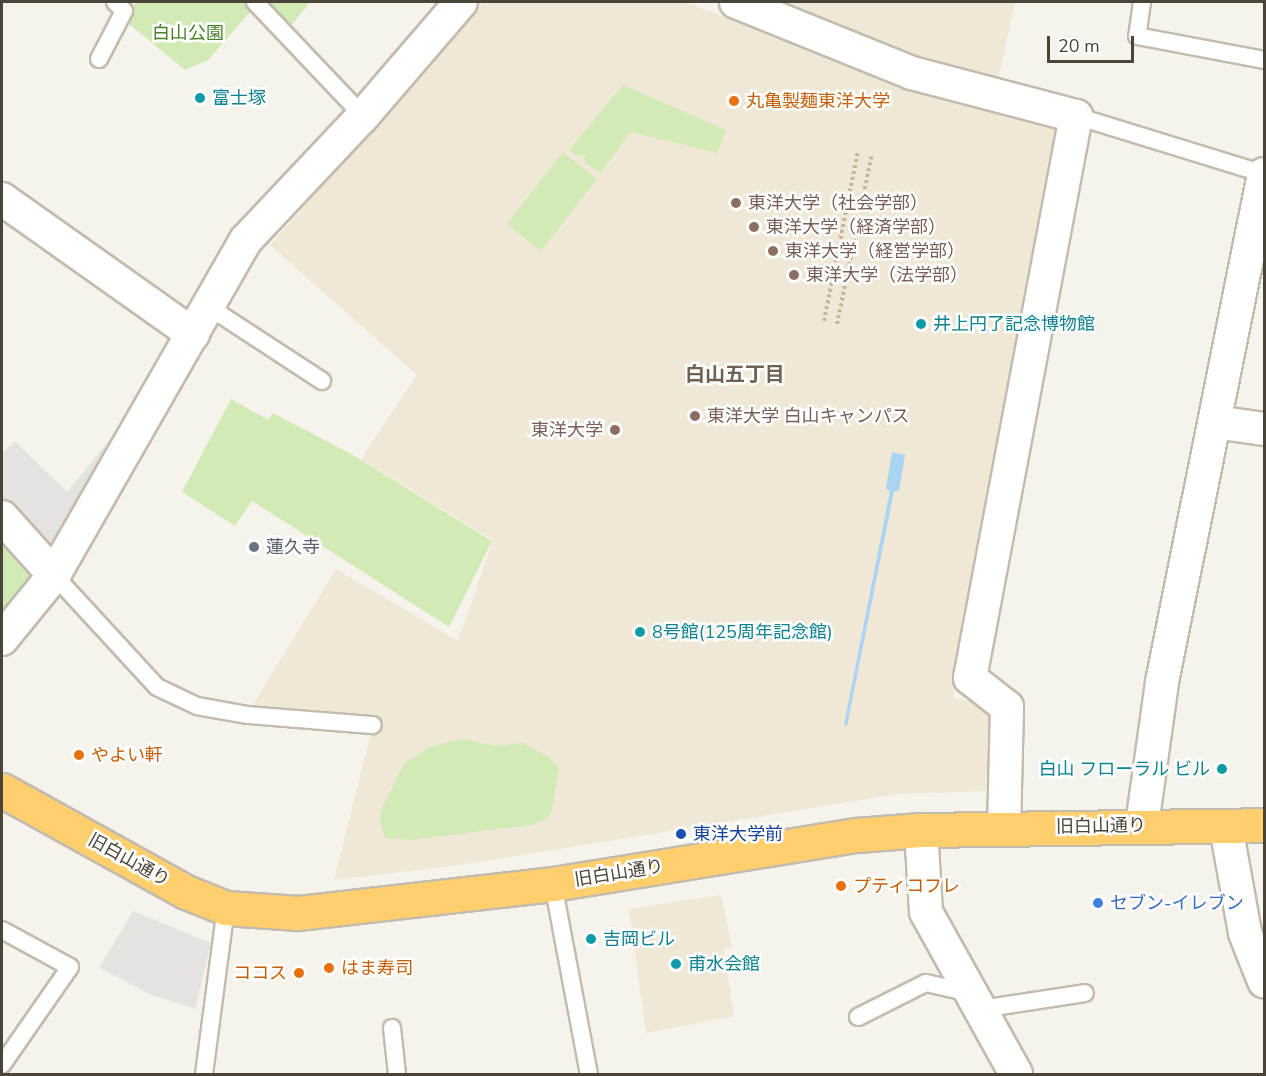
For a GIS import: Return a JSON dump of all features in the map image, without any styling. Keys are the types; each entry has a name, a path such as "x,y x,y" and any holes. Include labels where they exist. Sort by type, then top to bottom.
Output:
{"highway":[{"name":"旧白山通り","path":"2,790 186,892 226,909 298,913 553,884 857,835 1005,827 1264,825"}],"street":[{"path":"2,639 54,575 246,240 363,116 461,2"},
{"path":"736,2 912,73 1076,116 970,678 1007,707 1005,827"},
{"path":"1142,825 1162,682 1264,174"},
{"path":"2,199 193,334"},
{"path":"1215,422 1264,429"},
{"path":"2,517 54,575"},
{"path":"1226,827 1245,933 1264,981"},
{"path":"921,830 926,912 1016,1074"}],"lane":[{"path":"99,59 124,11 115,2"},
{"path":"255,2 363,116"},
{"path":"1142,2 1137,36 1264,60"},
{"path":"1076,116 1264,174"},
{"path":"209,307 322,381"},
{"path":"54,575 157,687 197,706 248,715 373,725"},
{"path":"553,884 589,1074"},
{"path":"204,1074 226,909"},
{"path":"2,930 70,967 2,1065"},
{"path":"858,1017 926,983 975,1001 1085,993"},
{"path":"392,1028 397,1074"}],"path":[{"path":"824,321 858,151"},
{"path":"837,324 872,153"}],"shaded area":[{"name":"東洋大学 白山キャンパス","path":"484,2 685,2 907,88 1050,125 1058,135 993,457 953,698 977,702 989,714 992,791 898,794 461,865 334,880 375,717 252,706 336,569 458,641 493,540 361,459 417,375 270,245"},
{"path":"764,2 1015,2 998,82 916,62"},
{"path":"121,426 126,429 56,549 43,551 2,501 2,454 15,441 67,492"},
{"path":"721,895 732,947 724,949 734,1016 646,1033 629,909"},
{"path":"133,911 211,943 195,1009 152,995 99,968"}],"green space":[{"name":"白山公園","path":"137,2 310,2 285,33 258,3 208,60 185,70 128,23 130,9"},
{"path":"623,85 726,130 717,153 631,132 600,173 584,162 585,154 578,156 569,150"},
{"path":"563,152 597,179 541,251 507,224"},
{"path":"231,399 268,420 273,413 353,455 492,541 449,627 252,501 235,526 182,492"},
{"path":"2,536 38,573 2,614"},
{"path":"461,739 497,746 522,743 547,756 559,768 552,811 546,819 530,825 411,840 385,838 380,821 381,811 404,764 430,747"}],"water":[{"path":"892,452 905,455 899,491 894,491 847,726 844,725 890,491 886,489"}],"place":[{"name":"富士塚","path":"200,98"},
{"name":"丸亀製麺東洋大学","path":"734,101"},
{"name":"東洋大学（社会学部）","path":"736,203"},
{"name":"東洋大学（経済学部）","path":"754,227"},
{"name":"東洋大学（経営学部）","path":"773,251"},
{"name":"東洋大学（法学部）","path":"794,275"},
{"name":"井上円了記念博物館","path":"921,324"},
{"name":"東洋大学 白山キャンパス","path":"695,416"},
{"name":"東洋大学","path":"615,430"},
{"name":"蓮久寺","path":"254,547"},
{"name":"8号館(125周年記念館)","path":"640,632"},
{"name":"やよい軒","path":"79,755"},
{"name":"白山 フローラル ビル","path":"1222,769"},
{"name":"東洋大学前","path":"681,834"},
{"name":"プティコフレ","path":"841,886"},
{"name":"セブン-イレブン","path":"1098,903"},
{"name":"吉岡ビル","path":"591,939"},
{"name":"甫水会館","path":"676,964"},
{"name":"はま寿司","path":"329,968"},
{"name":"ココス","path":"299,973"}],"district":[{"name":"白山五丁目","path":"735,374"}]}
